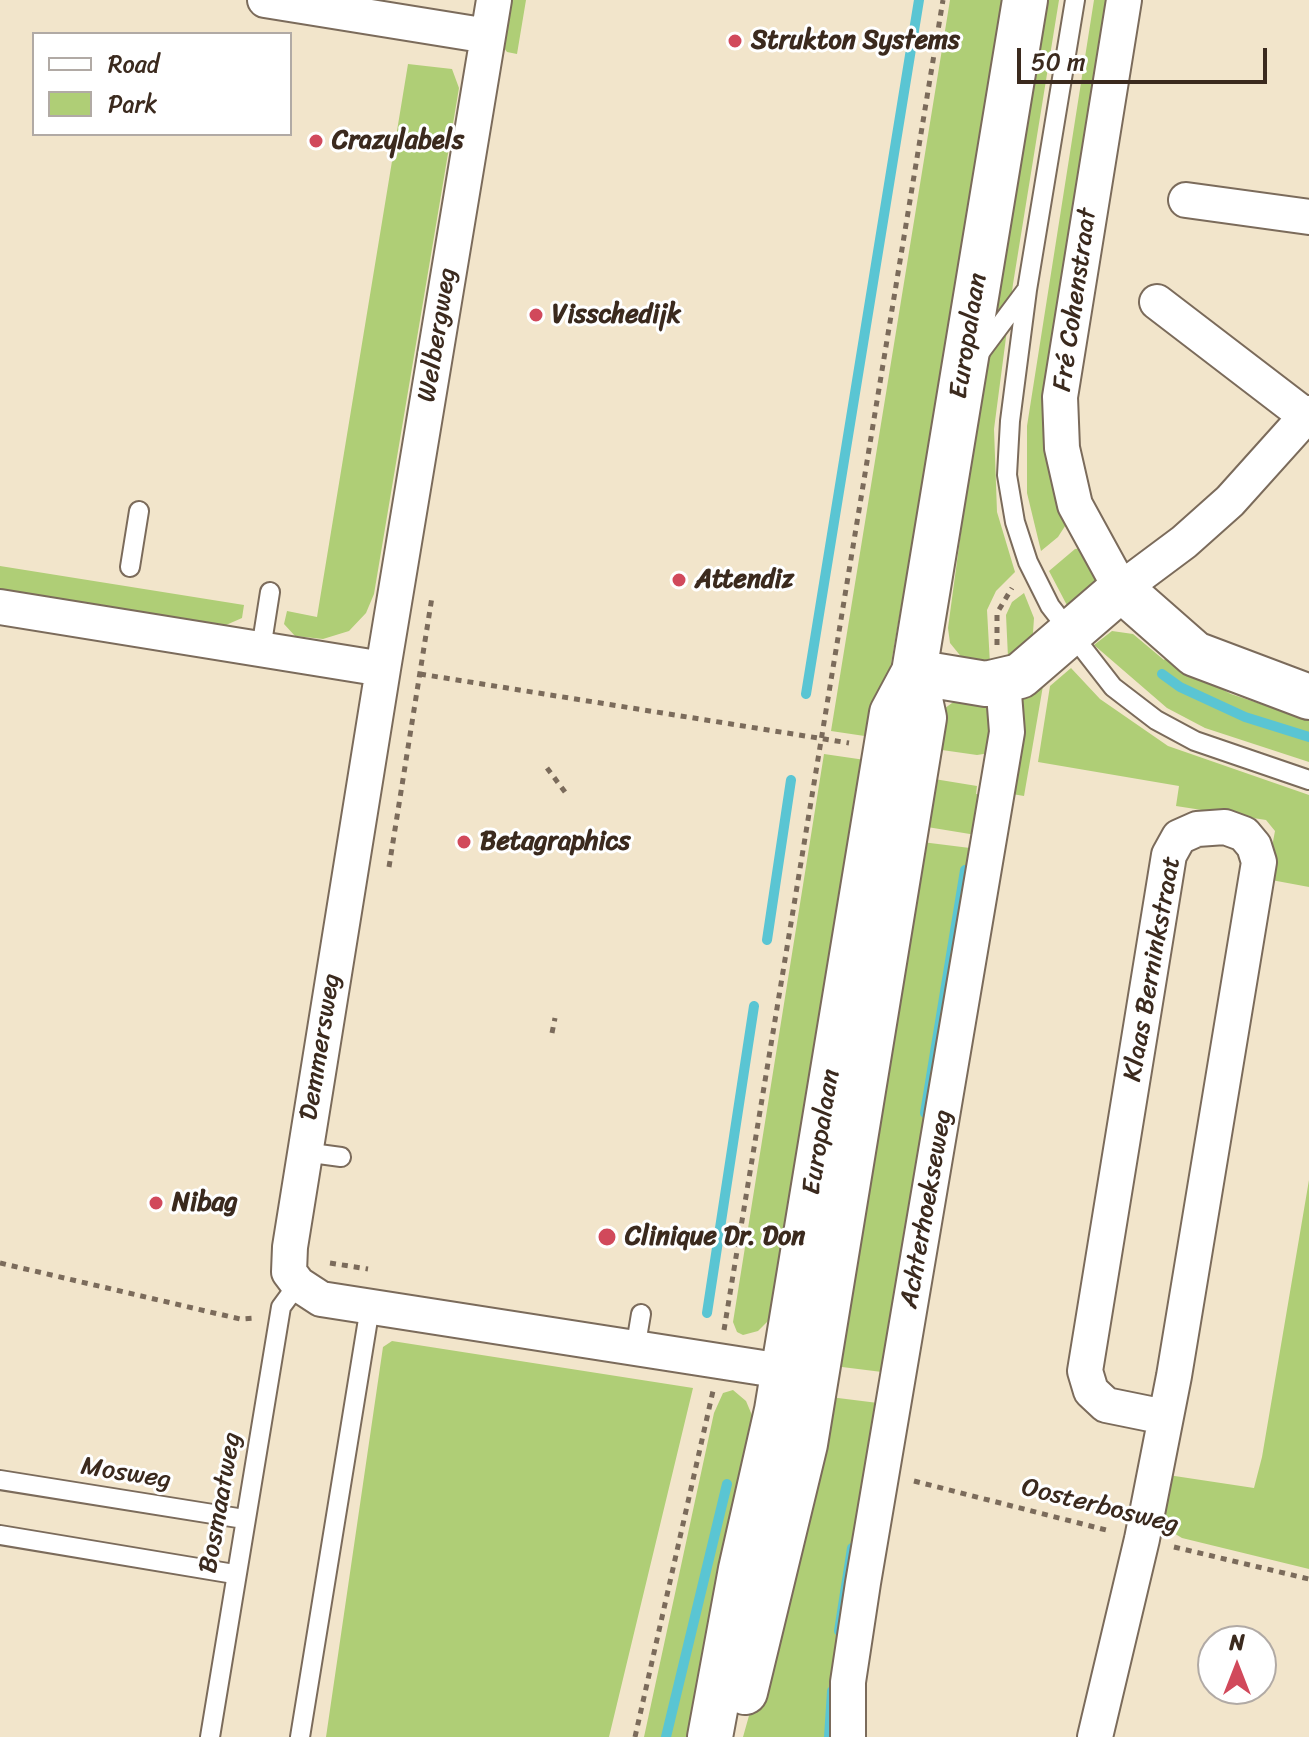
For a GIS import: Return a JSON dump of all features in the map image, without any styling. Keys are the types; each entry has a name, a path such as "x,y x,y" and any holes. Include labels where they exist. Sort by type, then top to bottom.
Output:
{"street":[{"path":"265,0 488,36"},
{"name":"Welbergweg","path":"383,669 494,0"},
{"name":"Europalaan","path":"732,1737 805,1444 799,1374 886,749 892,713 914,672 1025,0"},
{"name":"Fré Cohenstraat","path":"1121,589 1075,505 1062,448 1060,397 1124,0"},
{"path":"1186,200 1309,217"},
{"path":"914,672 986,684 1020,676 1230,501 1308,415 1157,302"},
{"path":"1121,589 1195,654 1309,697"},
{"path":"0,607 383,669"},
{"name":"Demmersweg","path":"298,1284 289,1272 290,1247 383,669"},
{"name":"Europalaan","path":"710,1737 799,1374 924,718 914,672"},
{"name":"Achterhoekseweg","path":"848,1737 848,1682 1007,732 1003,681"},
{"name":"Klaas Berninkstraat","path":"1095,1737 1142,1539 1165,1417 1259,862 1254,846 1244,834 1225,827 1197,829 1179,837 1169,855 1085,1371 1091,1391 1106,1405 1165,1417"},
{"path":"298,1284 321,1299 799,1374"}],"lane":[{"path":"1075,0 1027,290 1007,475 1024,551 1050,606 1113,687 1156,720 1195,741 1309,780"},
{"path":"963,376 1027,290"},
{"path":"130,567 139,511"},
{"path":"261,649 270,592"},
{"path":"304,1152 341,1157"},
{"name":"Bosmaatweg","path":"210,1737 234,1574 281,1307 298,1284"},
{"path":"300,1737 370,1307"},
{"path":"635,1350 641,1314"},
{"name":"Mosweg","path":"0,1480 244,1519"},
{"path":"0,1535 234,1574"}],"path":[{"path":"635,1737 719,1363 943,0"},
{"path":"388,869 435,582"},
{"path":"383,669 886,749"},
{"path":"547,768 568,796"},
{"path":"552,1033 555,1018"},
{"path":"324,1262 384,1272"},
{"path":"0,1263 240,1319 280,1317"},
{"name":"Oosterbosweg","path":"882,1473 1309,1579"}],"green space":[{"path":"512,0 526,0 517,54 504,48"},
{"path":"950,0 1007,0 878,738 831,731"},
{"path":"1041,0 1059,0 1013,284 994,429 997,512 1015,572 996,591 987,610 990,664 963,659 950,643 948,628 991,309"},
{"path":"1094,0 1113,0 1055,351 1067,523 1058,537 1041,551 1027,493 1027,426"},
{"path":"408,64 452,69 459,88 374,594 366,613 349,631 323,639 295,636 284,624 287,611 317,617"},
{"path":"1082,548 1097,575 1096,581 1070,611 1049,571 1075,549"},
{"path":"0,566 244,605 242,618 226,625 0,589"},
{"path":"1024,593 1034,618 1033,633 1022,652 1008,657 1006,615 1012,602"},
{"path":"1112,631 1133,634 1164,660 1169,654 1186,670 1231,694 1309,720 1309,762 1205,728 1167,708 1094,645"},
{"path":"1071,668 1100,699 1168,746 1309,795 1309,887 1266,879 1275,831 1266,820 1176,806 1179,786 1038,762 1050,686"},
{"path":"1044,680 1024,796 1006,793 1019,699"},
{"path":"975,699 994,712 990,753 977,755 928,748 941,711 952,703"},
{"path":"824,754 872,761 780,1309 758,1331 743,1335 737,1332 733,1322"},
{"path":"922,777 977,786 976,794 987,796 976,835 915,825"},
{"path":"914,841 970,848 976,854 890,1373 826,1365"},
{"path":"1309,1180 1309,1569 1182,1538 1162,1526 1159,1515 1168,1475 1254,1488 1262,1457"},
{"path":"392,1341 693,1388 609,1737 326,1737 383,1347"},
{"path":"733,1390 746,1401 754,1420 699,1737 644,1737 714,1413 723,1393"},
{"path":"822,1396 878,1403 840,1737 743,1737 768,1648"}],"waterway":[{"path":"806,694 919,0"},
{"path":"1162,674 1180,687 1245,717 1309,737"},
{"path":"767,940 791,780"},
{"path":"925,1113 965,870"},
{"path":"707,1313 754,1006"},
{"path":"666,1737 727,1484"},
{"path":"839,1631 852,1548"},
{"path":"829,1737 832,1691"}],"place":[{"name":"Strukton Systems","path":"735,41"},
{"name":"Crazylabels","path":"316,141"},
{"name":"Visschedijk","path":"536,315"},
{"name":"Attendiz","path":"679,580"},
{"name":"Betagraphics","path":"464,842"},
{"name":"Nibag","path":"156,1203"},
{"name":"Clinique Dr. Don","path":"607,1237"}]}
